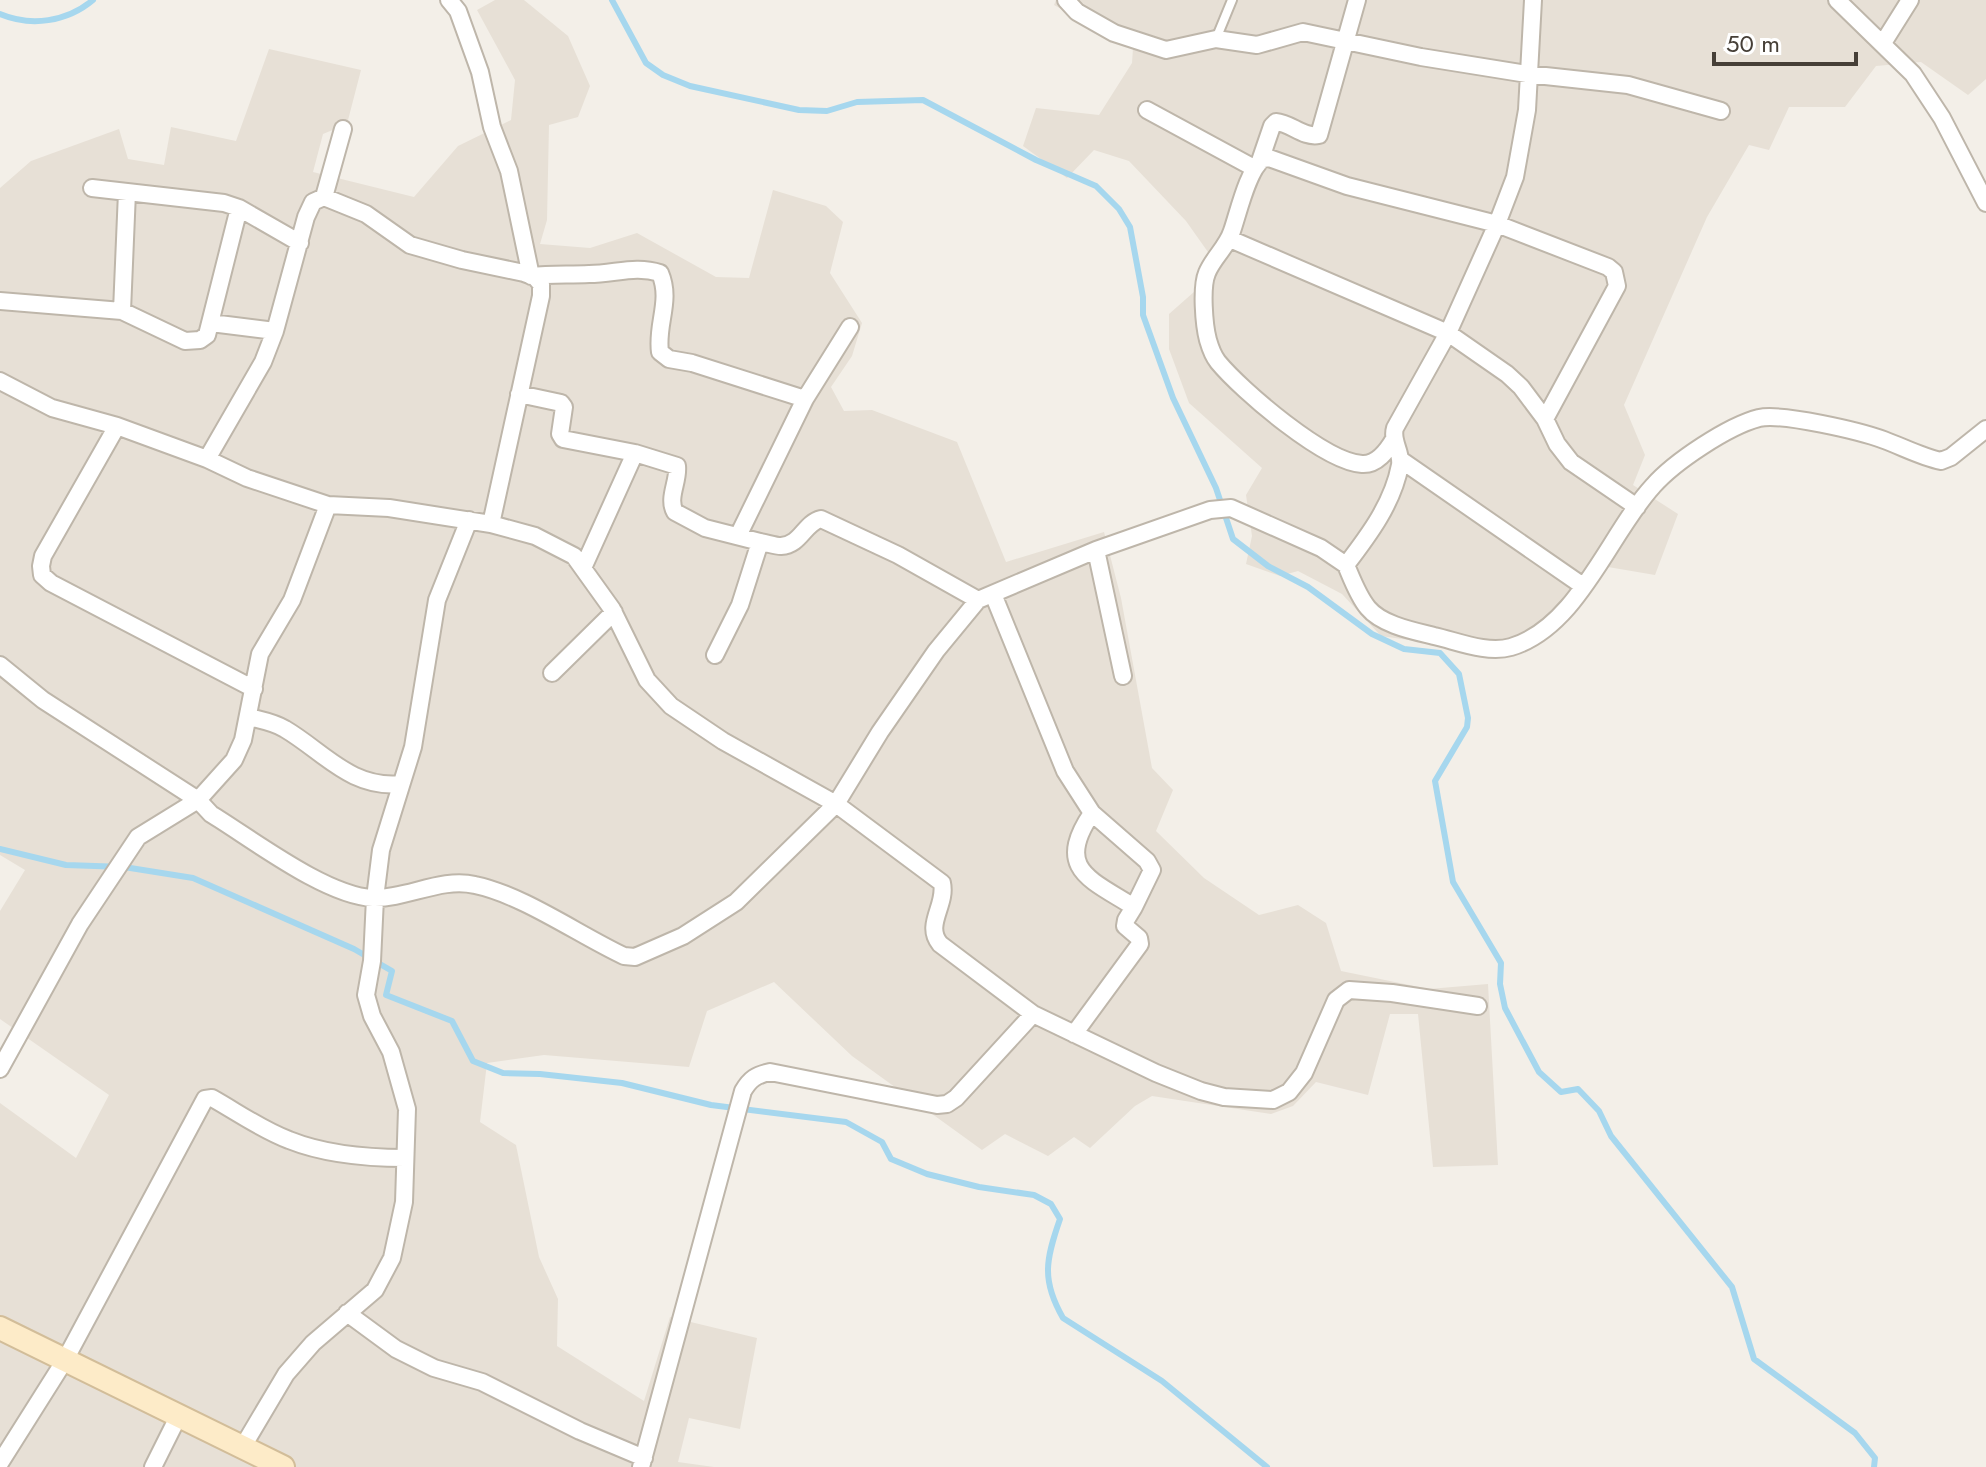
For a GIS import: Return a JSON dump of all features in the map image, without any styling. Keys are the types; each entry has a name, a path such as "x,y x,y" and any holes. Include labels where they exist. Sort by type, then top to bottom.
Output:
{"street":[{"path":"449,0 458,11 480,72 492,127 509,171 531,276 541,284 541,296 491,524"},
{"path":"1066,0 1077,12 1114,33 1166,50 1216,39 1257,45 1303,32 1421,57 1527,74 1628,85 1721,111"},
{"path":"1357,0 1319,135 1312,136 1283,123 1276,122 1272,126 1230,239 1206,274 1204,299 1208,339 1217,360 1266,407 1299,433 1338,455 1362,464 1376,460 1394,439"},
{"path":"1346,565 1373,530 1393,489 1401,460 1394,439 1395,428 1448,333 1515,177 1527,110 1533,0"},
{"path":"1837,0 1913,74 1942,118 1986,203"},
{"path":"1883,43 1910,0"},
{"path":"1147,110 1257,164"},
{"path":"324,197 343,129"},
{"path":"1257,164 1269,158 1347,186 1497,224 1614,272 1617,286 1545,419"},
{"path":"92,188 224,203 239,208 300,243"},
{"path":"122,311 127,192"},
{"path":"207,459 263,362 275,331 306,217 313,202 324,197 366,214 410,245 531,276 562,273 592,275 644,268 660,273 665,284 666,300 658,341 660,352 669,359 692,363 805,399"},
{"path":"0,301 122,311 185,341 200,340 207,335 211,323 239,208"},
{"path":"1230,239 1448,333 1521,387 1571,462 1637,507"},
{"path":"211,323 275,331"},
{"path":"738,536 805,399 850,327"},
{"path":"0,381 52,408 117,426 207,459 247,478 328,505 389,508 491,524 535,536 574,556 614,612 647,680 671,706 723,741 836,804 942,883 943,896 933,928 934,937 940,944 1033,1014 1156,1073 1224,1097 1273,1100 1289,1092 1304,1073 1336,1000 1349,990 1478,1006"},
{"path":"519,394 561,403 564,407 560,434 563,439 635,453 677,466 671,503 675,512 705,528 783,546 799,539 813,521 821,519 985,597 1065,771 1092,813 1147,861 1152,870 1125,926 1139,938 1140,944 1074,1034"},
{"path":"0,665 43,700 198,800 211,814 332,887 357,896 375,898 454,883 484,887 615,951 635,957 683,936 736,902 836,804 888,720 936,651 985,597 1096,550 1210,510 1231,508 1321,548 1346,565 1366,607 1376,616 1417,631 1491,649 1510,647 1553,626 1604,559 1653,486 1684,459 1760,418 1780,417 1868,435 1941,461 1951,457 1986,429"},
{"path":"117,426 43,556 42,575 51,583 254,689"},
{"path":"583,568 635,453"},
{"path":"1401,460 1583,586"},
{"path":"0,1069 80,924 138,837 198,800 234,760 249,717 260,654 292,600 328,505"},
{"path":"242,1448 286,1374 313,1343 375,1290 392,1258 404,1202 407,1109 391,1052 372,1016 366,995 372,961 375,898 381,850 413,747 441,586 469,520"},
{"path":"715,655 740,605 760,542"},
{"path":"1096,550 1123,676"},
{"path":"552,673 614,612"},
{"path":"249,717 282,727 353,776 383,786 401,784"},
{"path":"1092,813 1075,848 1077,866 1088,878 1134,907"},
{"path":"347,1313 396,1349 434,1368 482,1382 642,1462 743,1091 749,1081 770,1072 937,1105 947,1104 1033,1014"},
{"path":"0,1463 65,1360 205,1099 212,1098 289,1140 332,1151 379,1158 405,1158"},
{"path":"0,1328 283,1467"},
{"path":"153,1467 178,1417"}],"lane":[{"path":"1216,39 1232,0"}],"shaded area":[{"path":"495,0 524,0 568,36 590,86 578,117 549,125 547,220 540,244 590,248 637,233 716,277 749,278 773,190 826,206 843,222 830,273 862,323 852,356 831,387 844,411 872,410 957,442 1006,562 1104,532 1121,598 1152,768 1173,790 1156,831 1204,878 1259,915 1298,905 1326,923 1341,971 1429,989 1488,984 1498,1165 1433,1167 1418,1014 1390,1014 1368,1095 1316,1082 1293,1106 1271,1114 1152,1096 1135,1106 1090,1148 1074,1137 1048,1156 1005,1134 982,1150 852,1056 774,982 707,1011 689,1067 544,1055 487,1063 480,1122 516,1145 539,1257 558,1299 557,1346 644,1401 670,1317 757,1338 740,1429 689,1418 678,1462 714,1467 0,1467 0,1103 76,1158 109,1095 0,1019 0,911 25,870 0,855 0,188 31,161 119,129 128,159 164,165 171,127 236,141 269,49 361,70 347,124 323,134 313,172 414,197 458,146 511,120 515,80 477,10"},
{"path":"1056,0 1986,0 1986,79 1968,95 1921,62 1876,66 1845,107 1789,107 1769,150 1749,145 1707,217 1624,405 1645,455 1633,485 1678,514 1655,575 1608,567 1555,629 1513,655 1381,636 1342,594 1298,571 1280,576 1246,564 1252,536 1246,495 1262,468 1189,403 1169,349 1169,314 1220,269 1186,221 1129,161 1094,150 1067,178 1023,146 1036,108 1099,115 1132,63 1133,48 1054,5"}],"waterway":[{"path":"0,14 24,20 48,20 72,13 93,0"},
{"path":"612,0 646,63 663,75 690,86 799,110 827,111 857,102 923,100 1036,160 1096,186 1119,209 1130,227 1143,297 1143,315 1173,398 1216,488 1233,539 1268,566 1308,587 1372,634 1404,649 1440,653 1459,674 1467,727 1435,781 1453,882 1501,963 1500,984 1505,1008 1539,1072 1561,1092 1578,1089 1599,1111 1611,1136 1732,1287 1754,1359 1855,1433 1875,1458 1874,1467"},
{"path":"0,849 66,865 124,867 193,878 354,949 392,971 386,995 452,1021 473,1061 503,1073 622,1083 711,1105 846,1122 882,1142 891,1159 927,1174 979,1187 1034,1195 1051,1204 1060,1219 1051,1246 1048,1269 1051,1292 1063,1318 1162,1381 1267,1467"}]}
